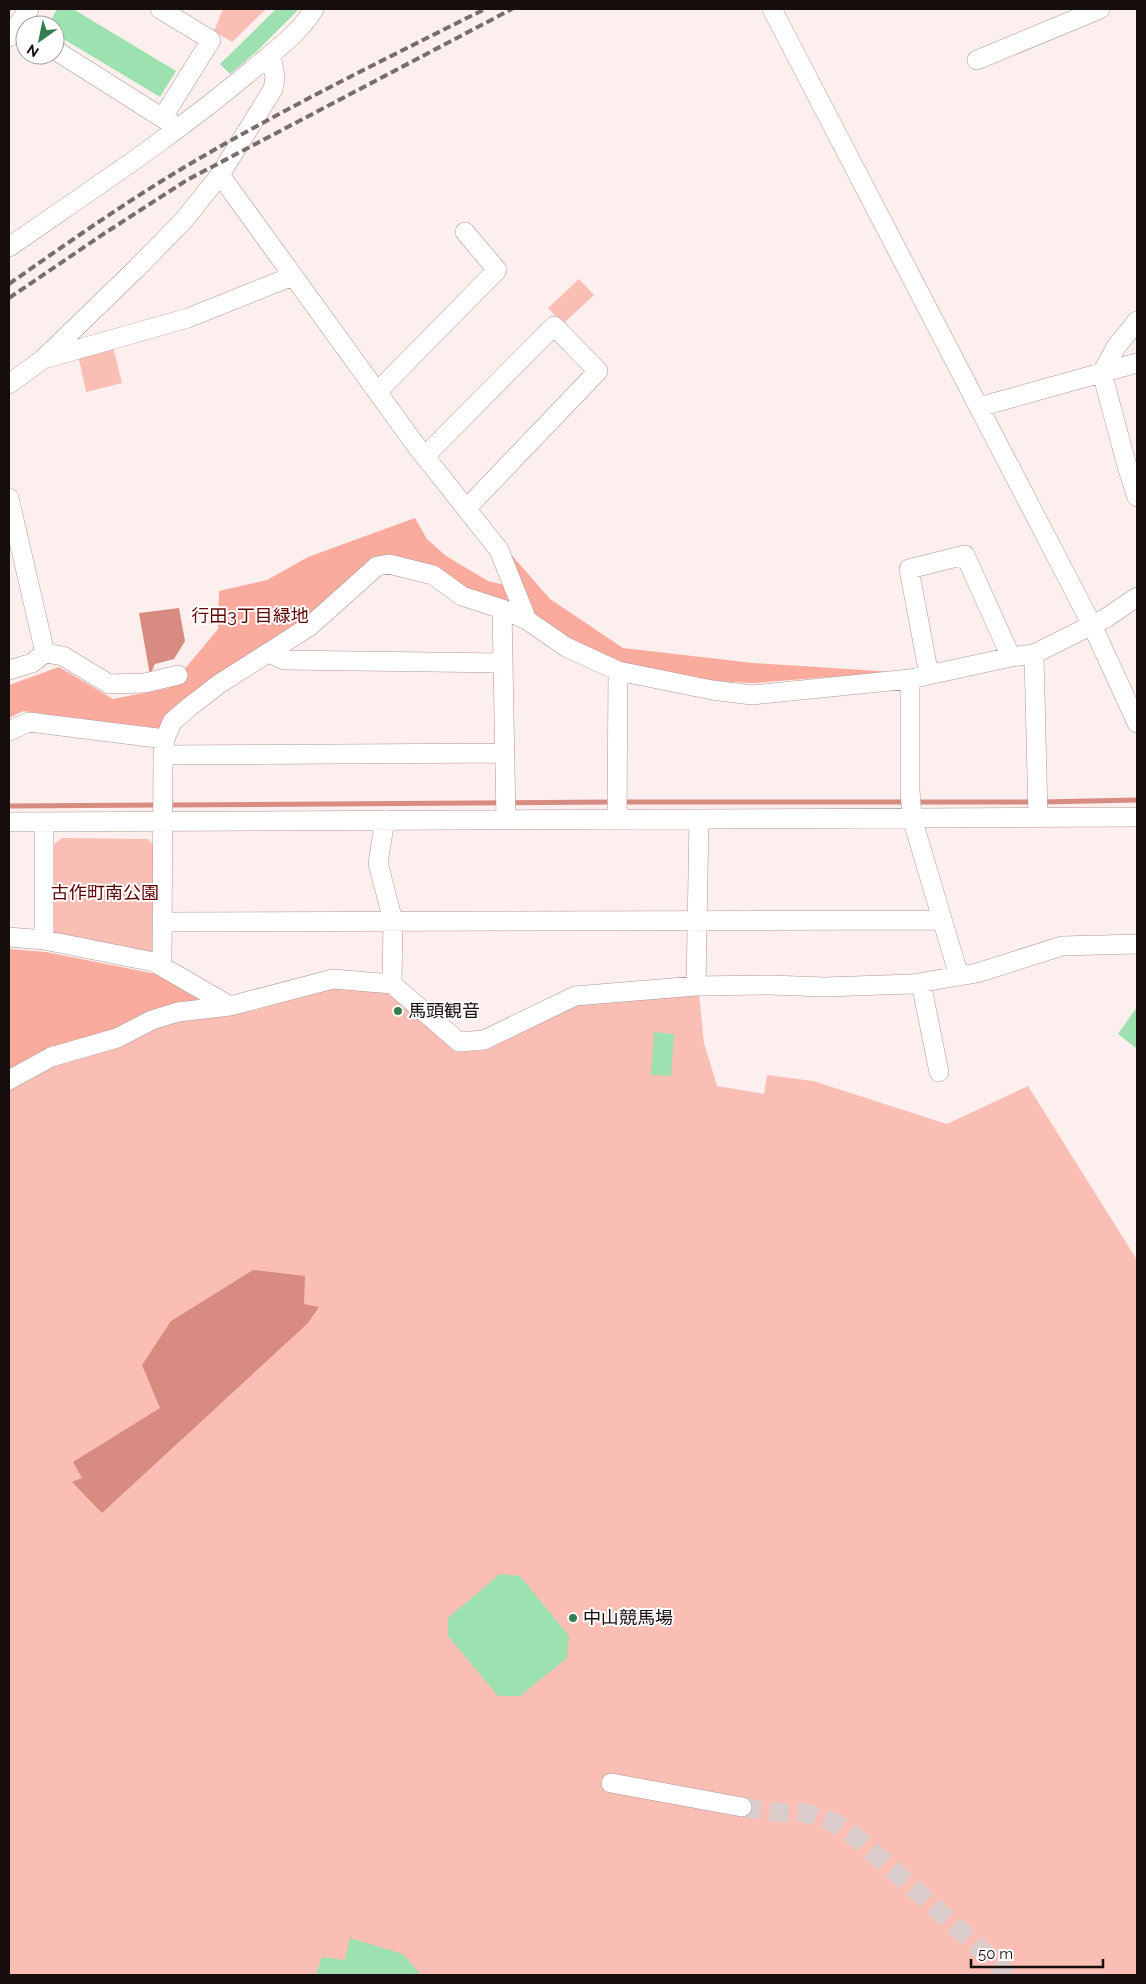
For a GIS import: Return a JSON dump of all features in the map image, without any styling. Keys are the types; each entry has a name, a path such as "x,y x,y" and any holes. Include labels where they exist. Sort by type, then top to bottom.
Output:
{"street":[{"path":"9,247 151,149 170,123 211,40 160,9"},
{"path":"170,123 203,110 271,54 297,30 314,9"},
{"path":"772,9 1092,626 1137,723"},
{"path":"977,60 1100,9"},
{"path":"9,384 43,359 137,268 184,220 220,175 273,89 275,77 271,54"},
{"path":"65,56 170,123"},
{"path":"220,175 425,456 499,550 528,620"},
{"path":"378,391 497,270 465,232"},
{"path":"43,359 188,318 293,276"},
{"path":"1137,321 1116,347 1102,373 1137,497"},
{"path":"425,456 554,326 598,371 466,508"},
{"path":"979,407 1137,362"},
{"path":"9,498 45,653"},
{"path":"929,674 909,569 966,555 1011,657"},
{"path":"162,966 164,747 172,722 219,684 310,626 377,566 389,564 433,575 462,596 528,620 566,647 618,671 712,690 752,694 910,679 1011,657 1034,654 1092,626 1137,596"},
{"path":"502,609 506,819"},
{"path":"9,670 32,663 45,653 63,656 110,684 145,683 178,675"},
{"path":"269,653 284,660 503,663"},
{"path":"1034,654 1038,817"},
{"path":"616,819 618,671"},
{"path":"910,679 910,790 912,818 958,976"},
{"path":"9,730 29,722 164,747 505,753"},
{"path":"9,822 1137,817"},
{"path":"696,986 699,819"},
{"path":"385,820 378,863 394,921 392,984"},
{"path":"44,822 44,940"},
{"path":"162,922 942,920"},
{"path":"9,937 44,940 154,962 230,1006"},
{"path":"9,1080 51,1057 117,1038 152,1020 178,1012 230,1006 333,979 392,984 459,1042 484,1040 575,996 696,986 912,984 977,972 1062,946 1137,944"},
{"path":"921,983 939,1072"},
{"path":"610,1783 742,1807"}],"green space":[{"path":"223,9 266,9 232,42 214,31"},
{"path":"579,279 594,295 563,324 548,308"},
{"path":"113,347 122,383 86,392 78,355"},
{"name":"行田3丁目緑地","path":"415,518 427,539 446,556 488,581 522,589 509,552 550,599 623,648 753,663 894,672 754,683 711,681 613,661 392,558 371,558 306,619 216,676 157,730 23,711 9,718 9,685 59,667 113,699 169,688 218,629 219,591 267,580 308,557"},
{"name":"古作町南公園","path":"62,838 148,839 157,848 158,956 52,936 53,845"},
{"path":"9,949 46,952 156,974 210,1001 40,1052 9,1070"},
{"name":"中山競馬場","path":"340,986 388,990 458,1052 487,1050 578,1003 699,994 704,1043 717,1086 764,1094 767,1075 813,1081 947,1124 1028,1086 1137,1260 1137,1975 9,1975 9,1088 55,1063 155,1024 224,1012 252,1011"}],"shaded area":[{"path":"179,608 185,641 174,659 155,664 150,675 139,613"},
{"path":"253,1270 305,1276 304,1304 319,1307 308,1323 102,1513 72,1482 82,1478 73,1462 160,1408 142,1365 171,1321"}],"building":[{"path":"57,9 73,9 176,71 160,97 65,40 65,15 54,15"},
{"path":"276,9 299,9 256,52 230,74 220,64"},
{"path":"1137,1007 1137,1049 1118,1034"},
{"path":"654,1032 674,1034 671,1076 651,1075"},
{"path":"500,1574 520,1576 569,1636 567,1658 520,1696 498,1696 448,1636 448,1618"},
{"path":"350,1938 403,1954 421,1975 316,1975 322,1957 345,1960"}],"waterway":[{"path":"1042,802 1137,800"},
{"path":"167,805 613,802"},
{"path":"622,802 1033,802"},
{"path":"9,806 158,805"}],"tunnel":[{"path":"742,1807 774,1812 806,1813 835,1823 861,1841 1009,1975"}],"railway":[{"path":"9,284 73,239 183,168 332,86 485,9"},
{"path":"9,298 187,180 512,9"}],"place":[{"name":"馬頭観音","path":"398,1011"},
{"name":"中山競馬場","path":"573,1618"}]}
